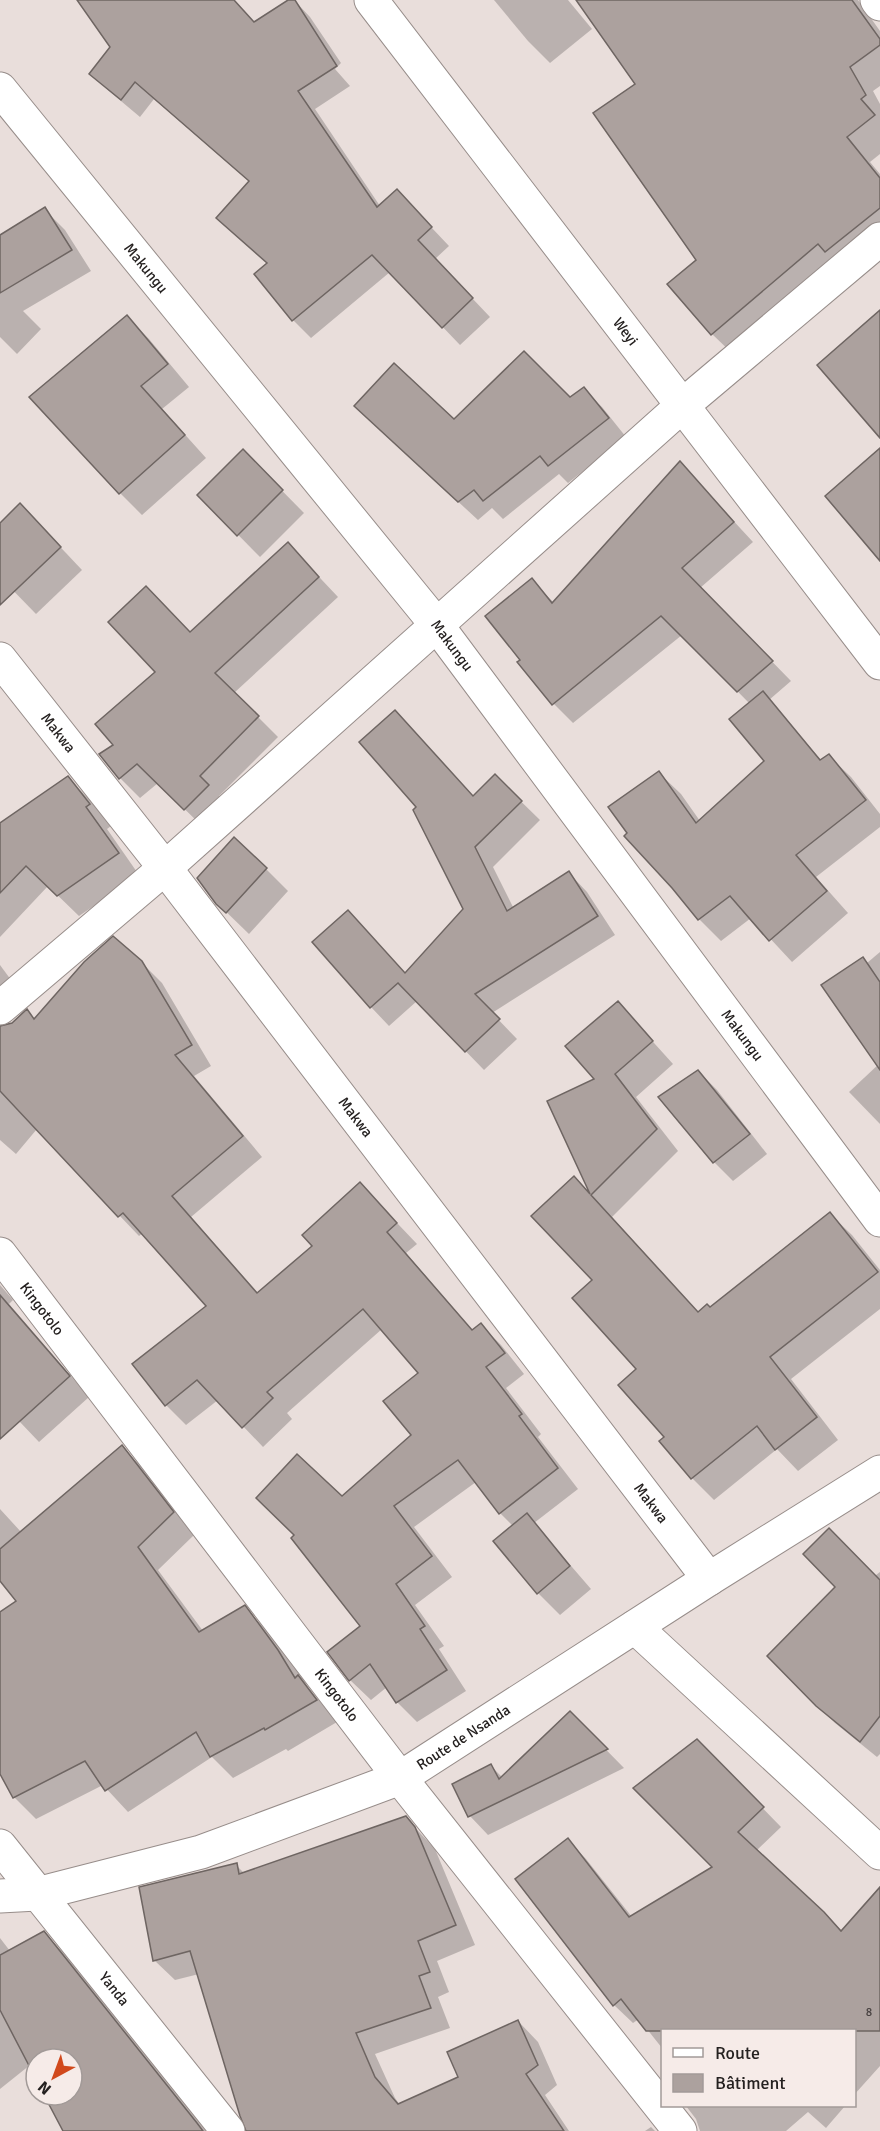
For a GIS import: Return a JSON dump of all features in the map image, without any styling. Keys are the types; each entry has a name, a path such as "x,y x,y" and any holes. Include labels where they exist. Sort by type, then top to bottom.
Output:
{"street":[{"name":"Weyi","path":"371,0 880,663"},
{"path":"877,0 880,4"},
{"name":"Makungu","path":"0,89 436,624 880,1220"},
{"path":"0,1008 165,868 683,405 880,239"},
{"name":"Makwa","path":"0,659 165,868 709,1579"},
{"name":"Kingotolo","path":"0,1254 400,1778 680,2131"},
{"name":"Route de Nsanda","path":"0,1896 38,1894 201,1852 400,1778 880,1472"},
{"path":"635,1627 880,1853"},
{"name":"Yanda","path":"0,1846 228,2131"}],"building":[{"path":"77,0 234,0 254,22 288,0 295,0 337,66 298,91 377,207 397,189 432,227 418,240 473,298 442,328 372,255 292,321 254,274 267,263 216,218 249,181 135,82 121,100 89,74 110,47"},
{"path":"576,0 852,0 880,39 880,45 850,67 866,95 861,99 875,115 847,137 880,178 880,208 825,252 818,244 711,335 667,284 696,260 593,113 635,84"},
{"path":"45,207 72,250 0,293 0,235"},
{"path":"880,310 880,438 817,365"},
{"path":"127,315 168,364 141,386 185,435 119,494 29,397"},
{"path":"524,351 570,397 584,387 609,418 548,466 540,456 483,501 474,490 458,502 354,406 394,363 454,419"},
{"path":"880,448 880,561 825,496"},
{"path":"243,449 283,490 237,536 197,495"},
{"path":"680,461 734,522 682,568 773,661 737,692 661,616 552,705 517,662 520,660 485,616 532,578 552,603"},
{"path":"20,503 61,547 0,605 0,523"},
{"path":"288,542 319,577 215,673 259,716 200,776 209,785 184,810 137,764 119,779 99,754 113,745 95,724 155,672 108,622 146,586 190,632"},
{"path":"763,691 820,760 829,754 866,800 796,855 827,891 769,941 730,896 698,920 624,836 627,833 608,807 659,771 696,823 764,761 729,719"},
{"path":"395,710 473,796 495,774 522,801 475,847 507,911 569,871 598,916 475,994 500,1019 465,1052 398,983 370,1008 312,942 348,910 405,973 463,909 413,810 416,807 359,742"},
{"path":"68,776 90,804 86,807 119,853 57,896 26,866 0,893 0,823"},
{"path":"234,837 267,868 226,913 216,904 197,878"},
{"path":"113,936 142,961 192,1045 175,1055 243,1136 172,1196 257,1293 312,1246 302,1235 360,1182 397,1223 387,1232 472,1330 481,1323 505,1353 486,1367 522,1414 519,1416 558,1468 499,1514 458,1460 394,1506 432,1556 396,1584 425,1626 420,1629 447,1670 396,1703 370,1664 349,1681 327,1652 360,1626 291,1538 294,1535 256,1498 297,1454 342,1496 411,1435 383,1401 418,1373 363,1309 267,1392 273,1398 242,1428 197,1380 165,1406 132,1364 206,1306 123,1213 118,1217 0,1091 0,1026 12,1023 27,1009 34,1019 84,962"},
{"path":"863,957 880,982 880,1070 821,985"},
{"path":"618,1001 653,1041 615,1074 657,1129 591,1195 698,1312 707,1304 710,1307 830,1212 878,1272 770,1357 817,1417 775,1450 757,1426 691,1479 659,1441 664,1437 618,1385 636,1369 572,1298 592,1280 531,1216 574,1176 590,1194 547,1101 594,1079 565,1046"},
{"path":"698,1070 750,1134 713,1163 658,1097"},
{"path":"0,1295 70,1376 0,1439"},
{"path":"122,1445 174,1512 138,1547 199,1632 245,1605 295,1678 298,1675 317,1700 265,1730 264,1728 210,1757 196,1732 105,1791 85,1761 13,1798 0,1774 0,1612 16,1601 0,1581 0,1549"},
{"path":"527,1513 570,1566 537,1594 493,1541"},
{"path":"829,1528 880,1580 880,1716 860,1742 816,1706 767,1656 835,1587 803,1554"},
{"path":"570,1711 608,1749 468,1817 452,1784 491,1764 499,1779"},
{"path":"697,1739 764,1807 738,1832 824,1912 841,1931 880,1887 880,2031 661,2029 661,2031 646,2031 621,1999 613,2006 515,1879 568,1838 629,1917 712,1867 633,1788"},
{"path":"406,1816 415,1827 456,1925 418,1941 430,1972 419,1976 431,2008 356,2033 375,2077 398,2104 458,2077 447,2052 518,2020 538,2065 526,2074 564,2131 246,2131 190,1951 153,1961 139,1887 237,1863 239,1874"},
{"path":"44,1931 203,2131 63,2131 50,2107 84,2107 84,2047 24,2047 24,2056 0,2010 0,1955"}]}
